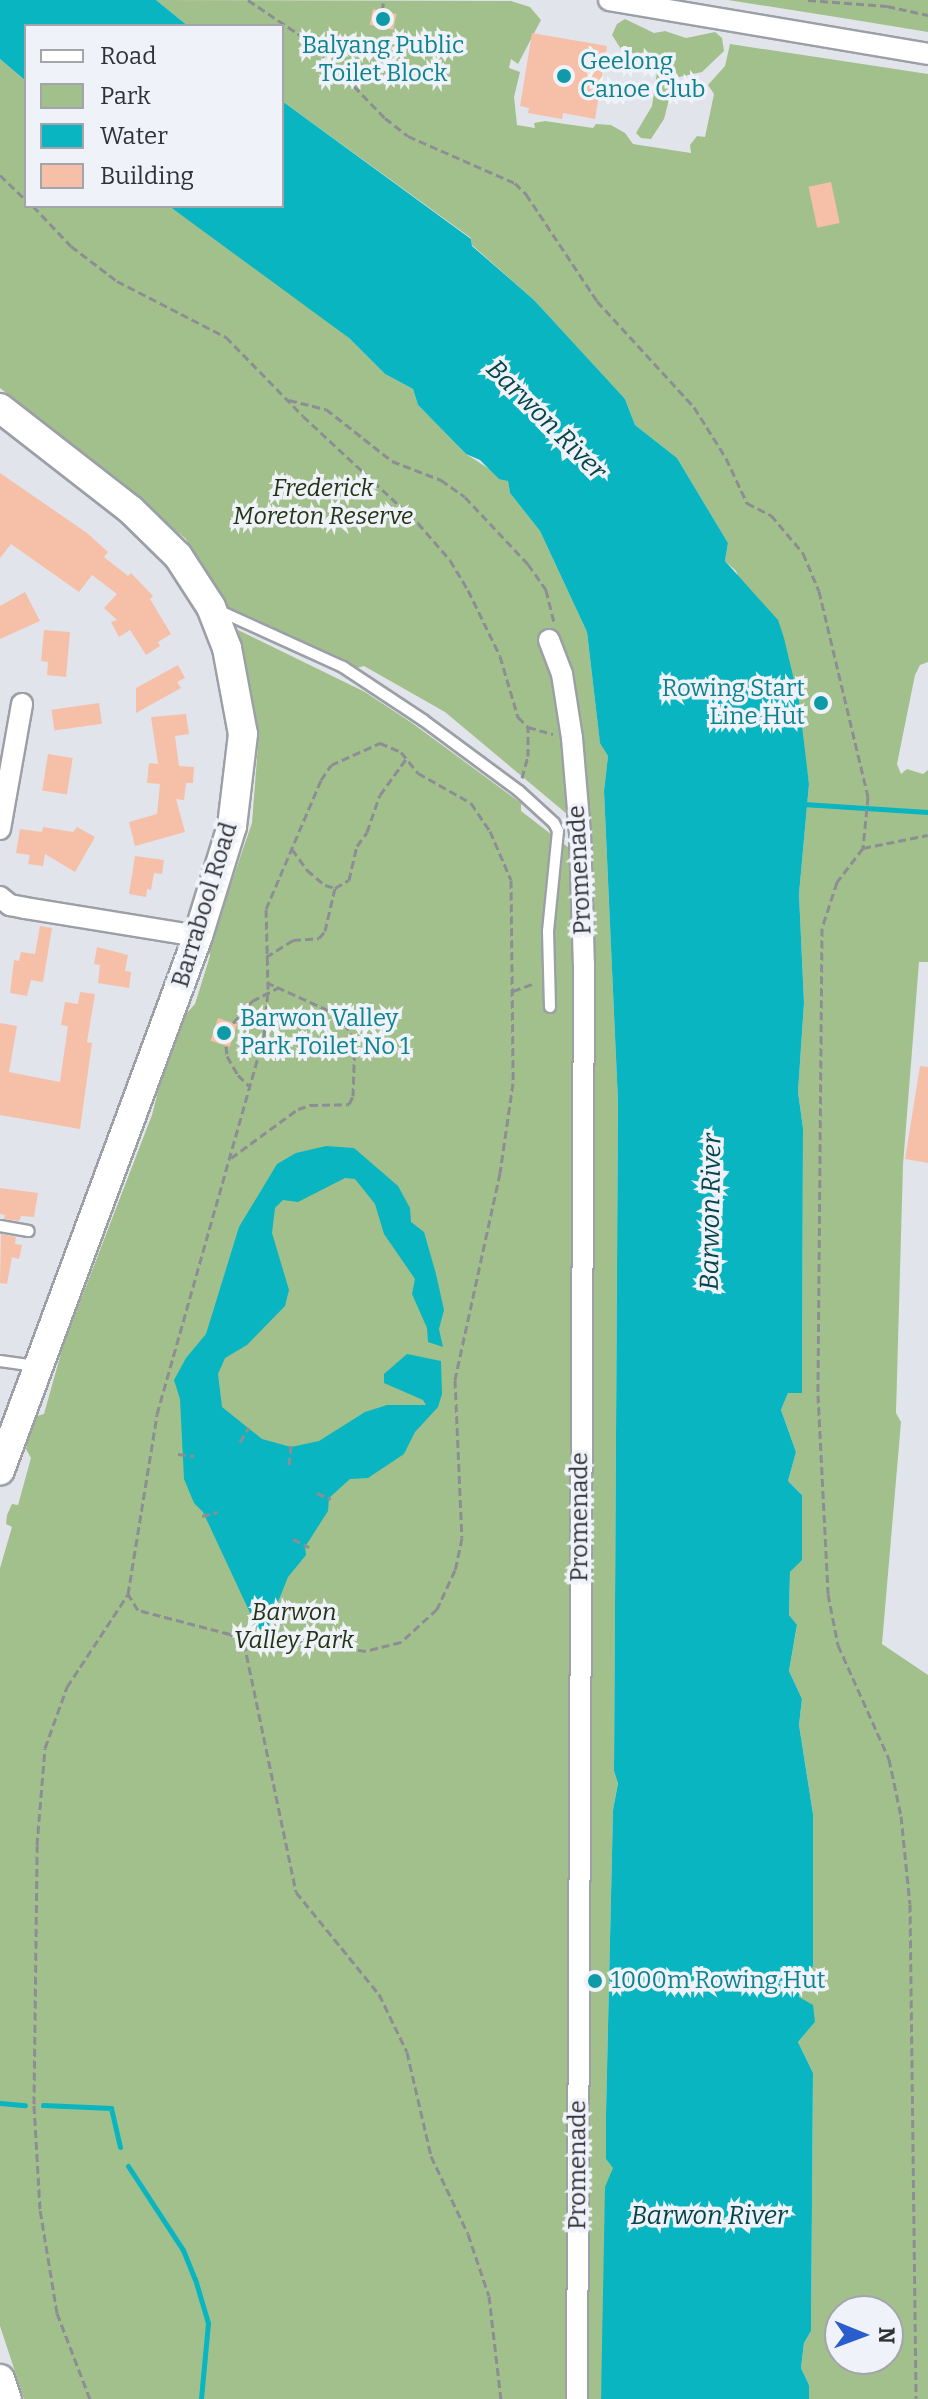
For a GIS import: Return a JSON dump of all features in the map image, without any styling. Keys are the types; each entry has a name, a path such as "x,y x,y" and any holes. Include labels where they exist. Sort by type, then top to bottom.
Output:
{"street":[{"path":"609,0 928,54"},
{"name":"Barrabool Road","path":"0,408 148,526 178,556 211,607 227,648 243,734 232,826 198,936 0,1470"},
{"name":"Promenade","path":"552,632 572,738 580,833 584,964 577,2399"},
{"path":"0,829 22,704"},
{"path":"0,897 10,905 25,908 198,936"},
{"path":"0,2379 7,2399"}],"lane":[{"name":"Promenade","path":"211,607 343,667 423,720 519,791 554,823 558,831 548,931 550,1007"},
{"path":"0,1226 29,1231"},
{"path":"0,1361 38,1367"}],"path":[{"path":"248,0 284,24"},
{"path":"382,11 384,0"},
{"path":"808,0 887,6 928,15"},
{"path":"284,24 312,43 385,118 408,136 515,183 526,194 597,301 694,407 726,458 747,503 771,515 803,553 819,591 868,797 863,848 837,882 822,928 818,1395 828,1594 838,1645 889,1759 901,1816 910,1904 916,2399"},
{"path":"0,175 24,198"},
{"path":"35,208 71,246 117,281 226,337 418,523 450,560 487,626 500,656 518,717 528,727 572,738"},
{"path":"289,400 326,409 392,461 441,480 465,497 528,564 546,590 552,632"},
{"path":"519,791 528,756 528,727"},
{"path":"90,2399 57,2313 40,2209 34,2104 37,1845 45,1748 67,1687 128,1594 157,1414 264,1037 268,992 266,909 331,765 380,743 391,746 418,773 471,803 490,831 511,880 513,1083 500,1173 455,1380 462,1538 455,1570 437,1609 401,1642 366,1651 279,1639 244,1643 230,1634 138,1610 128,1594"},
{"path":"266,957 293,940 319,938 325,931 335,888 349,880 357,846 367,832 380,795 406,759"},
{"path":"863,848 928,835"},
{"path":"292,849 307,870 335,888"},
{"path":"231,1158 298,1109 310,1105 349,1104 353,1096 352,1065 357,1053 355,1040 343,1020 339,1015 268,983"},
{"path":"233,1023 252,1001 278,988"},
{"path":"226,1046 227,1056 238,1075 250,1087"},
{"path":"240,1442 249,1427"},
{"path":"289,1465 291,1445"},
{"path":"178,1454 194,1456"},
{"path":"317,1493 331,1499"},
{"path":"202,1516 217,1512"},
{"path":"293,1539 309,1547"},
{"path":"244,1643 296,1892 379,1994 407,2052 431,2156 468,2234 489,2296 501,2399"}],"green space":[{"path":"156,0 511,1 530,7 541,20 518,64 511,59 509,68 520,72 514,97 517,125 535,128 534,123 545,121 593,128 596,124 611,125 625,133 633,144 691,153 690,145 697,136 705,137 714,94 708,85 725,66 730,44 928,74 928,662 920,665 915,675 897,764 901,774 907,769 923,774 928,770 928,962 919,962 903,1165 896,1413 901,1422 882,1644 928,1675 928,2399 809,2399 809,2385 801,2368 804,2343 811,2331 813,2073 798,2042 815,2022 799,1998 804,1979 813,1965 813,1814 799,1725 802,1699 789,1671 797,1626 789,1615 790,1572 802,1559 802,1495 788,1481 796,1452 781,1410 788,1393 802,1392 803,1128 798,1092 804,1003 799,894 809,784 803,743 736,571 725,561 728,543 677,458 635,425 625,399 534,300 472,245 471,238 284,102 284,24 186,24"},
{"path":"728,0 928,0 928,32 855,20"},
{"path":"625,19 654,33 665,31 686,38 715,32 722,38 724,51 702,72 679,77 671,65 670,72 675,77 664,119 651,139 641,138 636,133 652,106 657,72 664,58 656,54 626,57 612,35 617,24"},
{"name":"Barwon Valley Park","path":"0,59 24,79 24,208 172,208 273,279 349,338 385,374 413,389 418,405 466,454 508,481 510,493 540,531 587,632 600,742 608,756 604,791 618,1102 614,1771 618,1782 613,1810 606,2114 606,2159 613,2167 601,2399 24,2399 0,2326 0,1568 12,1527 6,1524 7,1515 12,1504 18,1505 31,1458 26,1449 30,1432 37,1416 44,1414 63,1346 152,1115 168,1052 186,1014 195,1004 210,956 209,948 252,823 259,732 238,630 365,692 412,723 521,803 521,811 586,861 583,814 567,814 445,712 364,666 353,669 219,603 186,539 0,388"}],"water":[{"path":"0,0 156,0 186,24 24,24 24,79 0,59"},
{"name":"Barwon River","path":"284,102 471,239 472,246 534,300 625,399 635,425 677,458 728,543 725,561 778,620 799,701 809,784 799,894 804,1003 798,1092 803,1128 802,1393 788,1393 781,1410 796,1452 788,1481 802,1495 802,1560 790,1572 789,1615 797,1625 789,1671 802,1699 799,1725 813,1814 813,1966 804,1979 799,1997 813,2005 815,2022 798,2042 813,2073 811,2331 804,2343 801,2368 809,2385 809,2399 601,2399 605,2187 613,2168 606,2159 606,2114 613,1810 618,1783 614,1771 618,1102 604,791 608,756 600,743 587,632 540,531 510,493 508,481 499,479 480,460 466,454 418,405 413,389 385,374 349,338 172,208 284,208"},
{"path":"326,1146 354,1148 398,1186 410,1208 411,1222 424,1232 436,1274 444,1310 439,1329 443,1347 428,1342 427,1328 412,1294 415,1279 384,1234 375,1204 355,1179 345,1178 298,1202 283,1200 275,1208 272,1233 289,1290 285,1306 247,1345 225,1358 218,1374 222,1407 262,1439 291,1447 319,1441 365,1412 387,1405 426,1405 423,1400 384,1383 384,1374 407,1354 441,1361 442,1394 438,1407 415,1432 404,1454 368,1478 350,1479 329,1498 328,1511 305,1547 306,1555 288,1577 268,1627 258,1630 203,1512 194,1503 184,1479 180,1399 174,1380 186,1358 206,1334 239,1227 277,1164 296,1153"}],"building":[{"name":"Balyang Public Toilet Block","path":"373,9 396,14 393,30 370,25"},
{"name":"Geelong Canoe Club","path":"532,33 607,46 595,119 563,113 562,119 528,113 529,108 520,106"},
{"path":"831,182 840,223 817,228 809,187"},
{"path":"0,473 87,533 108,552 104,557 128,576 131,573 153,596 150,599 171,634 158,642 160,646 146,655 130,630 119,637 111,622 117,620 104,608 117,594 92,575 79,592 11,544 0,558"},
{"path":"25,592 40,621 0,639 0,606"},
{"path":"44,630 70,632 66,677 47,675 48,662 41,661"},
{"path":"178,665 185,678 177,682 181,688 136,713 136,688"},
{"path":"99,703 102,724 54,730 51,710"},
{"path":"186,714 189,734 175,736 179,766 194,767 193,783 186,783 184,800 176,799 185,832 135,846 129,822 157,814 160,784 147,783 149,763 158,764 151,717"},
{"path":"48,754 73,758 67,794 42,791"},
{"path":"43,827 73,832 77,827 95,837 75,872 45,854 43,866 28,864 30,855 16,853 20,829 42,832"},
{"path":"135,856 164,860 162,874 154,873 151,890 147,889 146,897 129,894"},
{"path":"40,926 52,928 43,982 31,980 27,996 10,993 14,960 19,961 21,952 35,954"},
{"path":"97,947 128,955 125,971 131,972 129,988 98,983 100,965 94,964"},
{"path":"80,992 95,994 87,1042 92,1043 80,1129 0,1115 0,1023 17,1026 9,1072 60,1082 68,1026 61,1025 65,1002 78,1004"},
{"name":"Barwon Valley Park Toilet No 1","path":"218,1018 237,1024 230,1047 211,1041"},
{"path":"920,1066 928,1067 928,1163 905,1159"},
{"path":"0,1188 38,1193 34,1217 21,1216 19,1221 4,1219 5,1215 0,1214"},
{"path":"1,1234 16,1237 15,1244 22,1245 19,1259 12,1257 7,1284 0,1283"}],"waterway":[{"path":"803,804 928,812"},
{"path":"0,2103 25,2105"},
{"path":"43,2105 111,2108 120,2147"},
{"path":"128,2166 183,2250 195,2279 208,2323 201,2399"}],"place":[{"name":"Balyang Public Toilet Block","path":"383,19"},
{"name":"Geelong Canoe Club","path":"564,76"},
{"name":"Rowing Start Line Hut","path":"821,703"},
{"name":"Barwon Valley Park Toilet No 1","path":"224,1033"},
{"name":"1000m Rowing Hut","path":"595,1981"}],"park label":[{"name":"Frederick Moreton Reserve","path":"323,503"}]}
